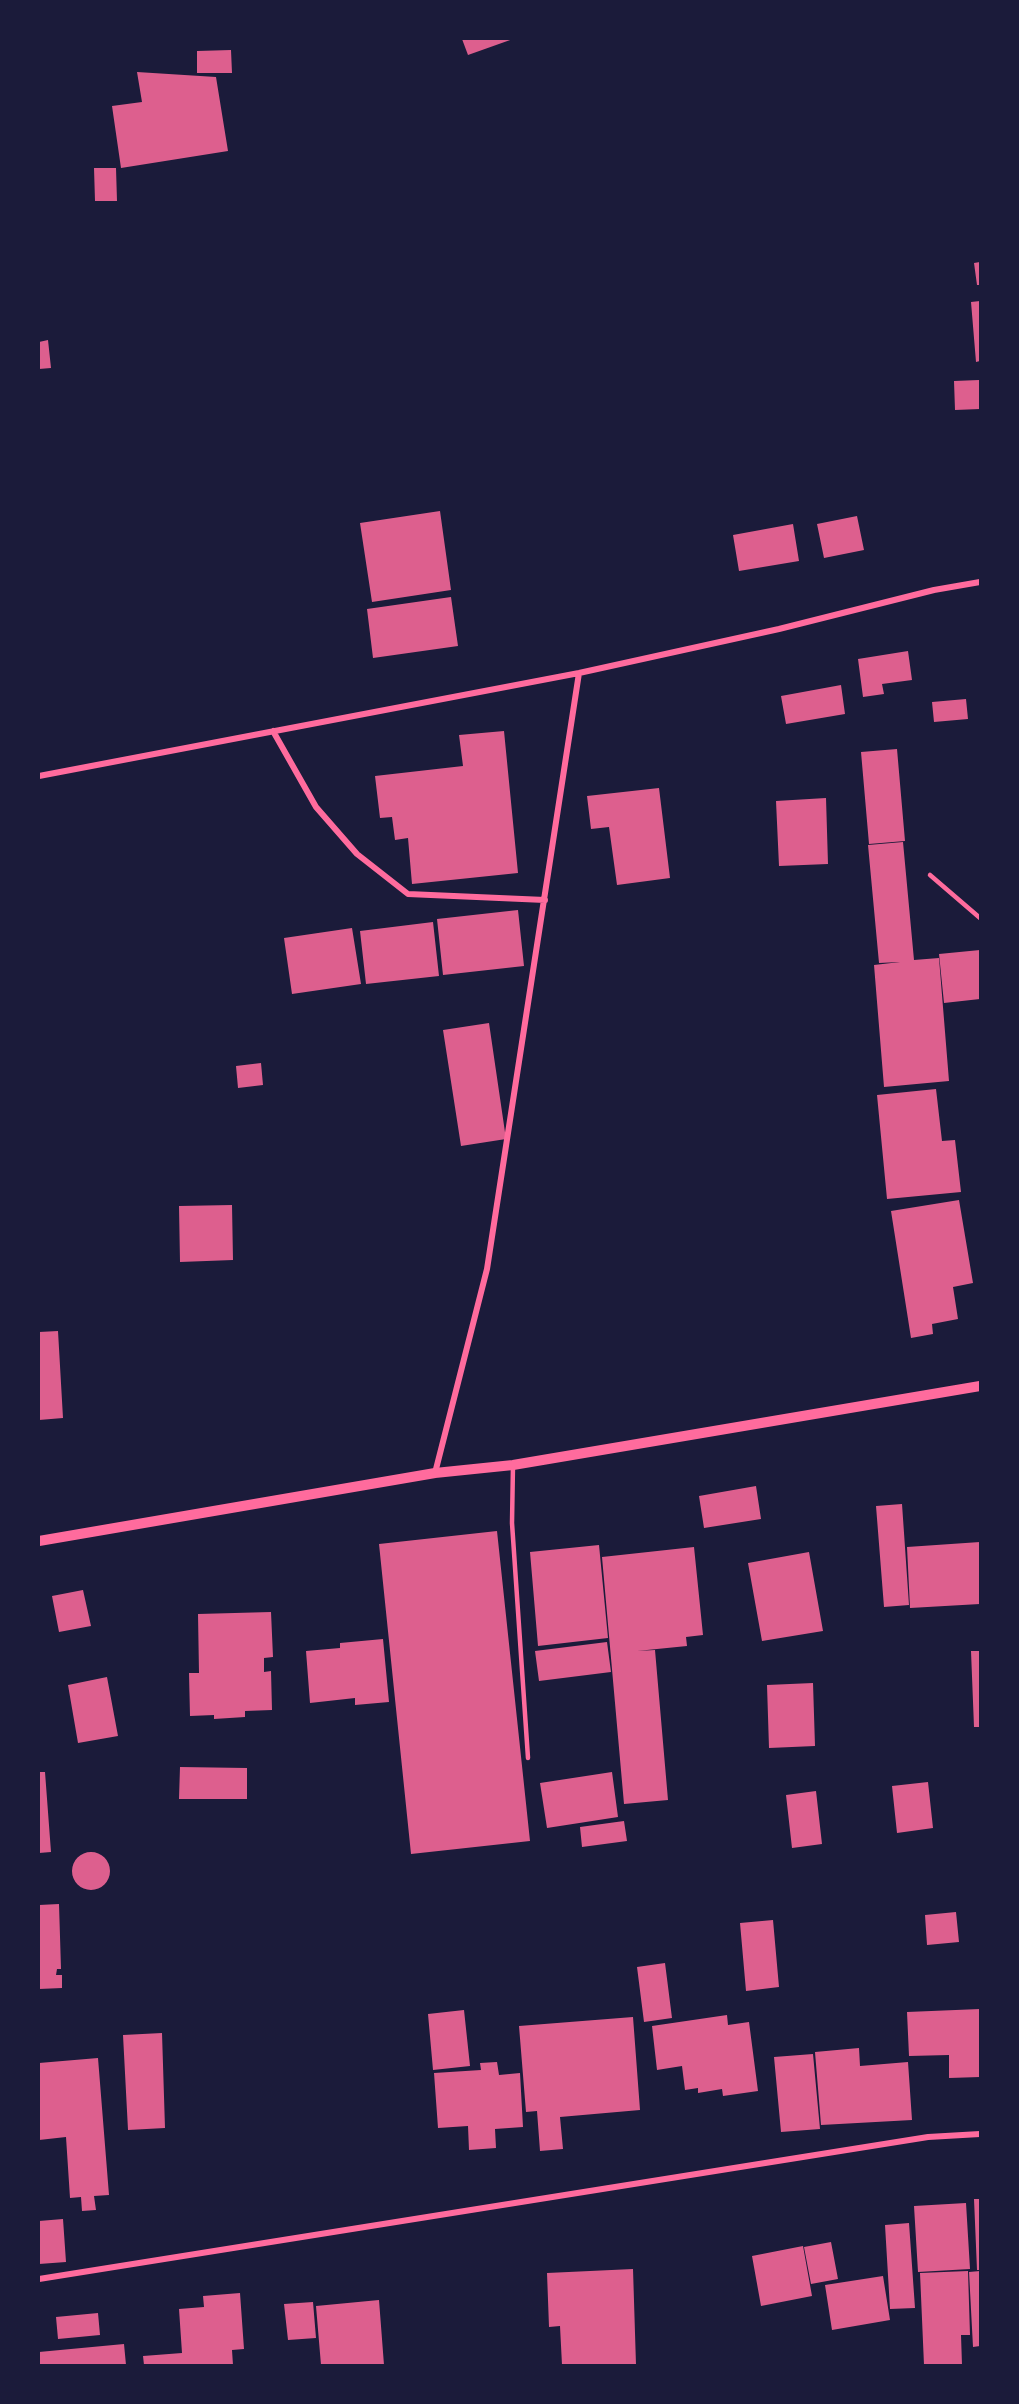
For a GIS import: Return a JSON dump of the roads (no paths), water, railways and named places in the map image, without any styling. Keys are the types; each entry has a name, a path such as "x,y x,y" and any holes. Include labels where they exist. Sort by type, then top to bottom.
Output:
{"street":[{"path":"39,776 579,673 779,629 934,590 980,582"},
{"path":"435,1473 487,1269 579,673"},
{"path":"273,730 316,807 357,854 408,894 545,900"},
{"path":"39,1541 435,1473 513,1465 980,1386"},
{"path":"39,2279 928,2137 980,2134"}],"lane":[{"path":"930,875 980,918"},
{"path":"513,1465 512,1523 528,1758"}]}
